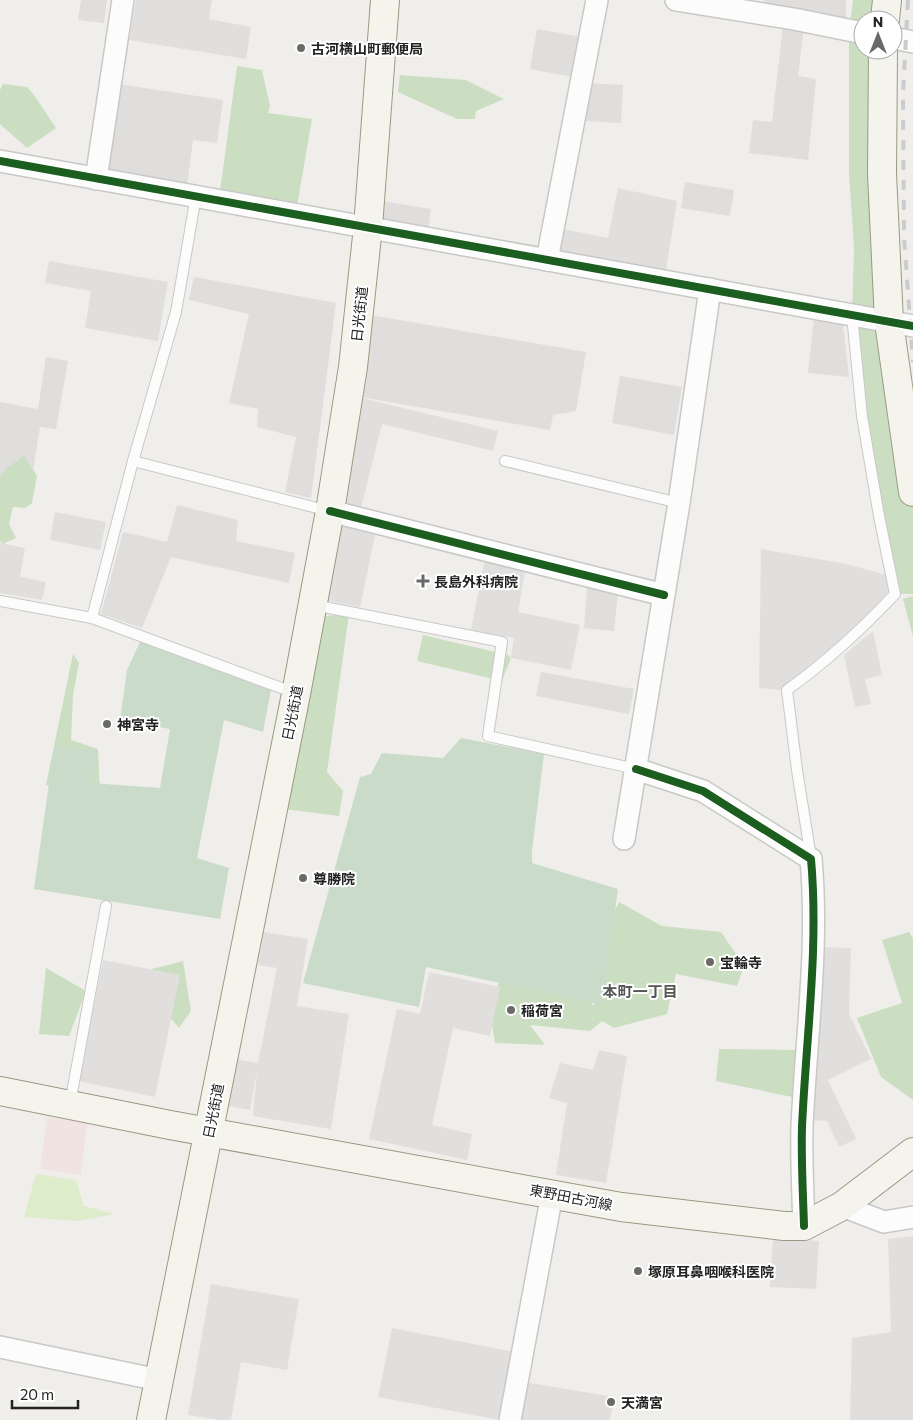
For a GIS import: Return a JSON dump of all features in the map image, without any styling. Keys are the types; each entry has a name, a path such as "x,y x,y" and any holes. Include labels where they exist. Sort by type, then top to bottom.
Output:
{"main road":[{"name":"日光街道","path":"151,1420 296,694 330,512 353,368 368,228 385,0"},
{"path":"883,60 882,174 901,324 913,492"},
{"name":"東野田古河線","path":"0,1092 621,1207 729,1220 804,1226"},
{"path":"804,1226 842,1206 913,1152"}],"street":[{"path":"96,179 123,0"},
{"path":"547,260 597,0"},
{"path":"676,0 853,30"},
{"path":"0,161 901,324"},
{"path":"624,839 679,503 710,290"},
{"path":"330,512 664,595"},
{"path":"636,769 703,791 811,859 814,897 809,1030 802,1128 804,1226"},
{"path":"510,1420 552,1194"},
{"path":"842,1206 884,1222 913,1218"},
{"path":"0,1347 159,1380"}],"lane":[{"path":"92,618 176,312 196,196"},
{"path":"811,859 787,690 820,666 860,631 895,594 879,516 862,416 852,315"},
{"path":"134,461 330,512"},
{"path":"505,461 679,503"},
{"path":"0,600 92,618 296,694"},
{"path":"312,604 502,642 488,736 636,769"},
{"path":"70,1105 106,906"}],"shaded area":[{"path":"81,0 107,0 104,23 78,20"},
{"path":"136,0 212,0 209,19 251,27 246,59 129,40"},
{"path":"764,0 846,0 846,23 763,6"},
{"path":"783,25 804,27 798,76 816,79 808,160 749,153 753,120 772,122"},
{"path":"537,29 581,37 573,77 530,69"},
{"path":"112,83 223,100 217,143 193,140 187,186 99,174"},
{"path":"588,83 623,85 621,123 586,121"},
{"path":"685,182 734,190 730,216 681,208"},
{"path":"618,188 677,201 666,270 558,250 562,229 608,238"},
{"path":"382,201 431,209 428,231 378,223"},
{"path":"49,261 168,282 158,341 85,328 91,291 45,283"},
{"path":"194,277 336,303 311,498 285,492 296,437 257,427 258,409 229,403 249,314 189,300"},
{"path":"370,315 586,352 576,411 553,415 550,430 355,396"},
{"path":"814,319 843,325 849,377 808,373"},
{"path":"46,357 68,361 56,429 40,427 31,483 0,478 0,402 38,409"},
{"path":"620,376 682,387 674,435 612,423"},
{"path":"362,398 498,431 493,451 382,424 361,508 336,502"},
{"path":"177,505 238,520 236,541 295,553 289,583 171,557 142,628 101,614 123,532 167,542"},
{"path":"55,512 106,522 100,550 50,540"},
{"path":"336,522 376,531 360,607 320,599"},
{"path":"0,543 25,548 20,577 46,582 42,600 0,593"},
{"path":"761,549 846,564 887,575 888,592 858,626 781,690 759,688"},
{"path":"485,558 526,566 518,612 580,625 571,670 511,658 514,638 471,630"},
{"path":"587,588 618,591 614,631 584,628"},
{"path":"873,631 882,675 865,679 871,704 855,707 844,655"},
{"path":"541,672 634,689 629,714 536,696"},
{"path":"264,932 308,939 297,1006 349,1014 331,1129 253,1116 257,1071 250,1110 222,1105 230,1058 258,1063 277,968 258,965"},
{"path":"814,947 851,948 849,1014 871,1059 828,1080 856,1139 839,1147 827,1121 810,1120"},
{"path":"103,960 180,975 155,1097 79,1081"},
{"path":"429,972 500,987 490,1036 453,1028 432,1125 472,1134 467,1160 369,1139 397,1009 420,1014"},
{"path":"599,1050 627,1056 606,1183 556,1175 567,1103 549,1098 560,1063 593,1070"},
{"path":"47,1117 87,1123 81,1175 40,1169"},
{"path":"913,1236 913,1420 850,1420 852,1338 891,1332 888,1239"},
{"path":"773,1238 819,1241 816,1289 770,1287"},
{"path":"211,1284 299,1299 287,1370 241,1362 231,1420 188,1415"},
{"path":"392,1328 514,1352 500,1420 378,1397"},
{"path":"524,1382 614,1397 610,1420 518,1420"}],"green space":[{"path":"853,0 887,0 886,10 853,10 853,60 884,60 913,492 913,594 895,594 852,315 854,248 849,173 849,30"},
{"path":"237,66 262,70 270,106 268,113 312,119 297,206 220,191"},
{"path":"400,75 466,80 504,99 476,111 475,119 457,119 398,92"},
{"path":"3,84 27,87 56,128 27,148 0,124 0,90"},
{"path":"24,456 37,476 32,503 25,508 13,507 9,524 16,538 3,544 0,541 0,477 7,468"},
{"path":"913,596 913,637 903,599"},
{"path":"349,614 327,772 343,791 339,816 284,809 324,616"},
{"path":"423,635 508,655 511,658 502,681 417,661"},
{"path":"140,642 271,690 263,732 224,720 197,858 229,868 220,919 34,889 54,748 98,749 92,783 160,788 170,729 120,720 127,670"},
{"path":"73,654 79,663 73,695 71,740 98,749 100,791 46,785"},
{"path":"461,738 544,754 532,863 618,889 602,1005 426,967 419,1007 303,983 360,777 371,774 382,753 443,758"},
{"path":"619,902 662,926 721,932 744,966 737,986 676,974 667,1014 614,1028 602,1021 590,1031 530,1025 545,1045 495,1043 489,1006 500,980 585,997 594,1006 599,941"},
{"path":"909,932 913,938 913,1100 881,1077 857,1018 902,1003 882,940"},
{"path":"183,961 191,1011 179,1028 162,1008 152,969"},
{"path":"46,968 86,991 69,1036 39,1034"},
{"path":"719,1049 795,1050 797,1098 716,1081"},
{"path":"36,1174 76,1180 84,1206 115,1214 77,1221 24,1217"}],"railway":[{"path":"908,0 903,94 904,237 913,362"}],"cycle path":[{"path":"0,161 913,326"},
{"path":"330,511 664,595"},
{"path":"636,769 703,791 811,859 814,926 802,1139 804,1226"}],"place":[{"name":"古河横山町郵便局","path":"301,48"},
{"name":"長島外科病院","path":"423,581"},
{"name":"神宮寺","path":"107,724"},
{"name":"尊勝院","path":"303,878"},
{"name":"宝輪寺","path":"710,962"},
{"name":"稲荷宮","path":"511,1010"},
{"name":"塚原耳鼻咽喉科医院","path":"638,1271"},
{"name":"天満宮","path":"611,1402"}],"district":[{"name":"本町一丁目","path":"640,991"}]}
